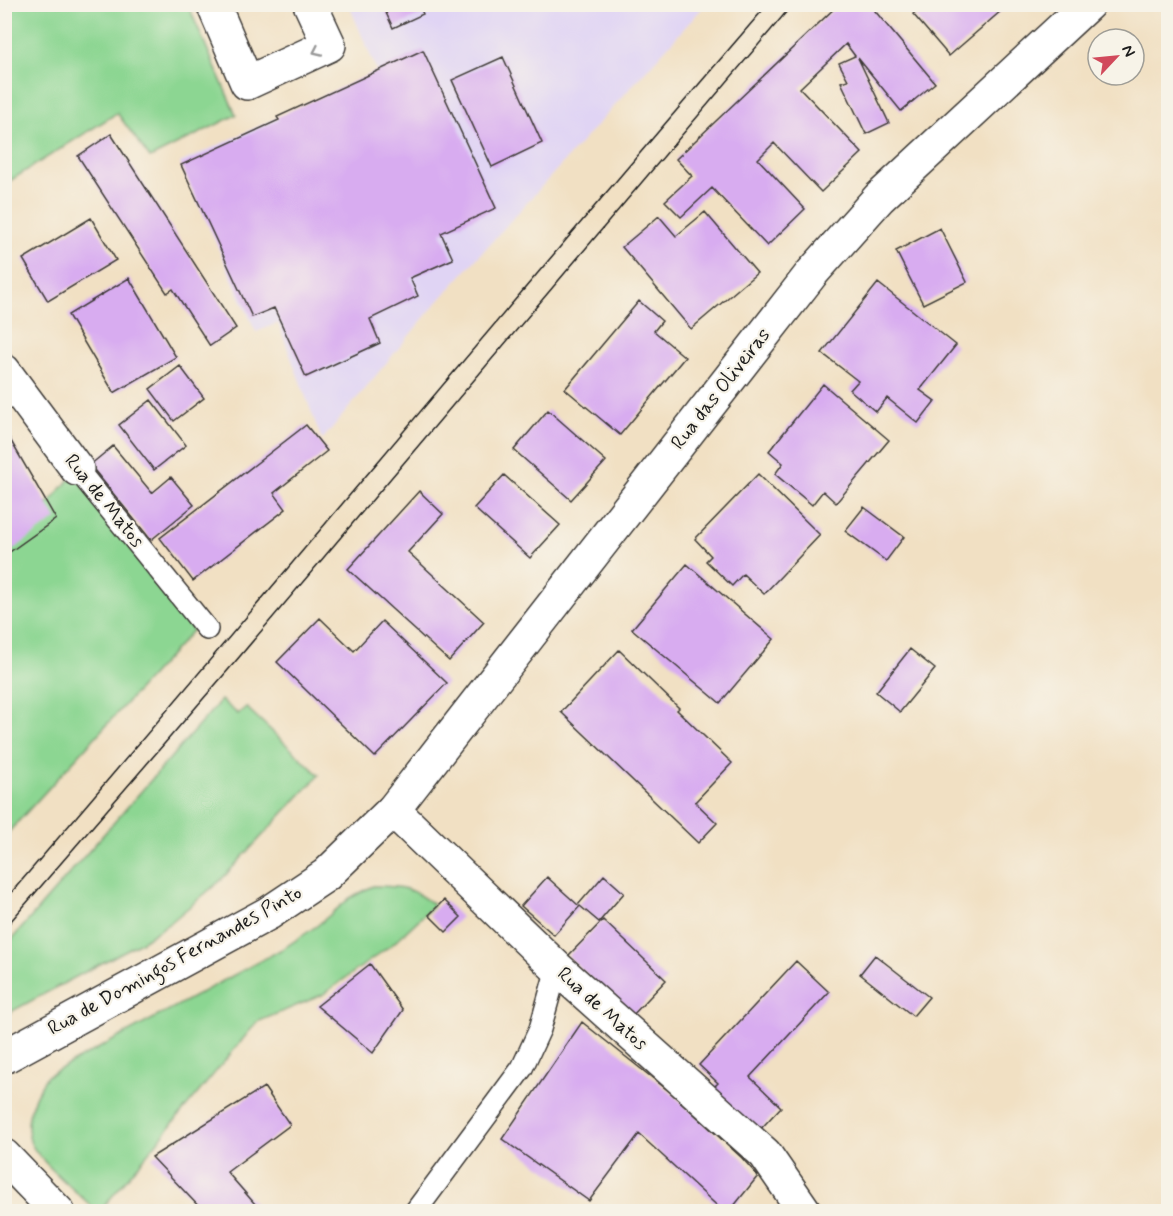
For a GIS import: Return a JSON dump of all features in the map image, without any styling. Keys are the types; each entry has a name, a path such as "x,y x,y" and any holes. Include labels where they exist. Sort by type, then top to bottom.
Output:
{"main road":[{"path":"213,4 247,83 330,45 310,4"},
{"name":"Rua das Oliveiras","path":"393,810 818,265 879,198 1088,4"},
{"name":"Rua de Matos","path":"4,371 77,469"},
{"name":"Rua de Matos","path":"393,810 557,968 765,1154 805,1212"},
{"name":"Rua de Domingos Fernandes Pinto","path":"4,1057 269,913 299,894 326,875 393,810"},
{"path":"4,1156 58,1212"}],"lane":[{"name":"Rua de Matos","path":"77,469 207,629"},
{"path":"415,1212 522,1068 540,1029 557,968"}],"shaded area":[{"path":"349,5 705,5 433,307 322,440 278,323 256,332 180,163 377,71"}],"green space":[{"path":"5,4 188,5 236,115 150,158 117,113 5,184"},
{"path":"74,474 193,630 5,836 5,553"},
{"path":"221,700 238,714 246,707 319,775 220,881 170,923 141,942 5,1015 5,947"},
{"path":"373,886 406,889 419,894 434,905 394,943 322,995 257,1022 100,1211 97,1211 70,1187 34,1149 28,1132 29,1115 38,1091 47,1076 284,948 318,925 350,898"}],"building":[{"path":"382,4 418,4 423,14 393,28"},
{"path":"839,4 882,4 875,11 935,83 901,111 858,58 889,123 866,134 841,82 848,80 839,63 855,56 846,44 800,88 862,153 821,192 774,143 758,159 805,209 767,246 712,188 681,217 665,201 692,176 676,159"},
{"path":"924,4 1009,4 949,56 913,14"},
{"path":"423,50 496,208 441,233 453,259 410,278 418,296 370,319 380,343 306,377 274,308 252,317 181,165 279,120 277,117"},
{"path":"503,57 542,143 492,167 452,80"},
{"path":"111,134 236,328 210,346 173,289 167,293 78,156"},
{"path":"705,212 757,273 691,329 622,247 659,216 676,236"},
{"path":"91,218 116,260 48,301 23,259"},
{"path":"940,228 967,282 923,304 896,251"},
{"path":"129,278 176,357 114,393 68,315"},
{"path":"878,283 956,345 920,390 935,401 918,423 887,398 876,412 850,390 858,381 822,353"},
{"path":"639,301 662,321 654,331 685,357 620,435 565,389"},
{"path":"180,366 204,398 174,421 150,389"},
{"path":"823,384 889,440 836,503 823,491 812,505 775,474 783,463 769,451"},
{"path":"151,400 186,445 154,470 119,425"},
{"path":"548,410 606,461 571,500 514,450"},
{"path":"306,425 327,451 274,493 286,509 193,581 160,538"},
{"path":"4,429 56,519 4,556"},
{"path":"113,446 152,493 171,477 194,505 151,540 90,465"},
{"path":"758,474 820,535 764,594 743,574 732,586 706,561 711,556 695,539"},
{"path":"504,475 560,525 530,558 474,508"},
{"path":"419,491 443,514 408,552 484,622 449,661 348,569"},
{"path":"864,507 904,537 886,561 845,531"},
{"path":"687,564 774,639 720,703 632,629"},
{"path":"320,618 354,651 382,621 447,683 375,757 277,662"},
{"path":"910,649 935,669 900,712 876,692"},
{"path":"619,650 732,763 695,802 717,823 698,843 561,712"},
{"path":"604,875 624,893 599,922 580,906 554,935 521,906 547,877 578,905"},
{"path":"444,900 461,917 446,932 429,915"},
{"path":"603,920 666,980 631,1017 568,956"},
{"path":"875,955 929,997 913,1016 860,974"},
{"path":"796,961 829,992 750,1077 781,1107 756,1134 710,1091 718,1083 699,1065"},
{"path":"370,964 403,1010 373,1053 317,1006"},
{"path":"582,1022 670,1092 742,1158 758,1176 729,1212 724,1212 639,1134 589,1201 502,1139"},
{"path":"264,1087 290,1125 227,1172 262,1212 204,1212 152,1157"}],"tram line":[{"path":"4,901 768,4"},
{"path":"4,929 235,662 793,4"}]}
